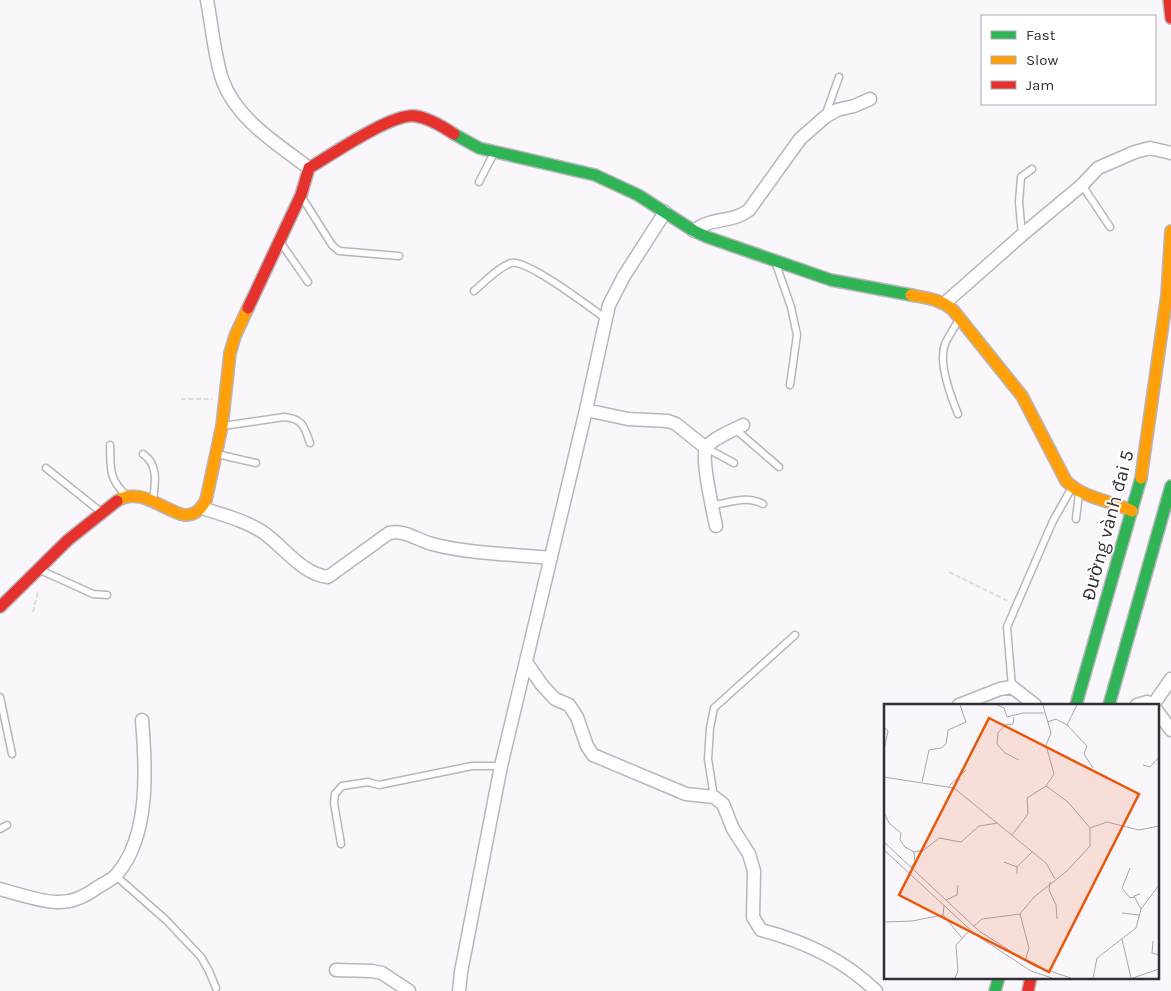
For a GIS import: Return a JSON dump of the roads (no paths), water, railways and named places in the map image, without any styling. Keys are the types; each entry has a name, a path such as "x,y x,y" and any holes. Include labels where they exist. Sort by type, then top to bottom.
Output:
{"street":[{"path":"207,0 218,64 228,92 252,124 309,168"},
{"path":"1169,0 1171,18"},
{"path":"694,230 705,223 743,215 749,210 792,148 825,117 837,110 854,106 870,99"},
{"path":"0,608 68,540 119,499 137,495 178,515 188,516 202,508 206,500 222,426 230,354 236,336 301,195 309,168 388,122 415,116 429,120 468,144 494,152 595,175 638,195 707,237 774,261 831,280 936,299 945,303 960,318 1018,391 1066,481 1076,490 1116,503 1132,511"},
{"path":"945,303 1082,185 1098,168 1135,152 1150,148 1171,154"},
{"path":"459,991 460,972 501,766 606,319 615,290 665,212"},
{"name":"Đường vành đai 5","path":"1076,704 1132,511 1144,462 1166,295 1171,231"},
{"path":"586,410 628,419 676,424 706,448"},
{"path":"716,526 705,466 706,448 712,442 739,427"},
{"path":"1109,704 1165,526 1171,486"},
{"path":"202,508 245,523 264,533 296,561 318,576 328,577 389,533 398,530 432,544 551,558"},
{"path":"526,662 556,699 569,705 577,717 587,746 593,755 686,794 714,797 723,804 733,829 750,854 754,871 753,917 761,930 786,936 819,950 862,977 876,991"},
{"path":"1153,704 1171,679"},
{"path":"962,704 1000,689 1012,687 1034,704"},
{"path":"1158,713 1171,730"},
{"path":"0,889 55,903 70,901 88,894 116,876 127,861 137,840 140,823 145,756 142,720"},
{"path":"336,970 382,973 409,991"},
{"path":"995,991 998,978"},
{"path":"1028,991 1032,978"}],"lane":[{"path":"825,117 839,77"},
{"path":"479,182 494,152"},
{"path":"1022,235 1019,202 1021,176 1032,170"},
{"path":"1082,185 1110,227"},
{"path":"301,195 332,245 339,252 399,256"},
{"path":"280,242 308,282"},
{"path":"774,261 791,307 797,335 790,385"},
{"path":"474,291 495,273 511,263 520,263 535,270 606,319"},
{"path":"958,414 948,388 944,370 944,346 960,318"},
{"path":"222,426 284,416 293,418 304,426 310,443"},
{"path":"739,427 779,467"},
{"path":"110,445 111,474 117,486 127,496"},
{"path":"706,448 734,463"},
{"path":"143,454 152,463 156,475 153,502"},
{"path":"216,454 256,463"},
{"path":"46,468 102,513"},
{"path":"1076,490 1076,519"},
{"path":"1012,687 1007,627 1053,521 1076,490"},
{"path":"712,505 745,498 763,504"},
{"path":"40,570 93,594 107,595"},
{"path":"714,797 708,759 710,728 714,708 795,635"},
{"path":"0,697 12,754"},
{"path":"341,844 334,803 335,794 342,786 368,782 379,785 472,766 501,766"},
{"path":"0,829 7,825"},
{"path":"116,876 166,920 201,957 216,988"}]}
